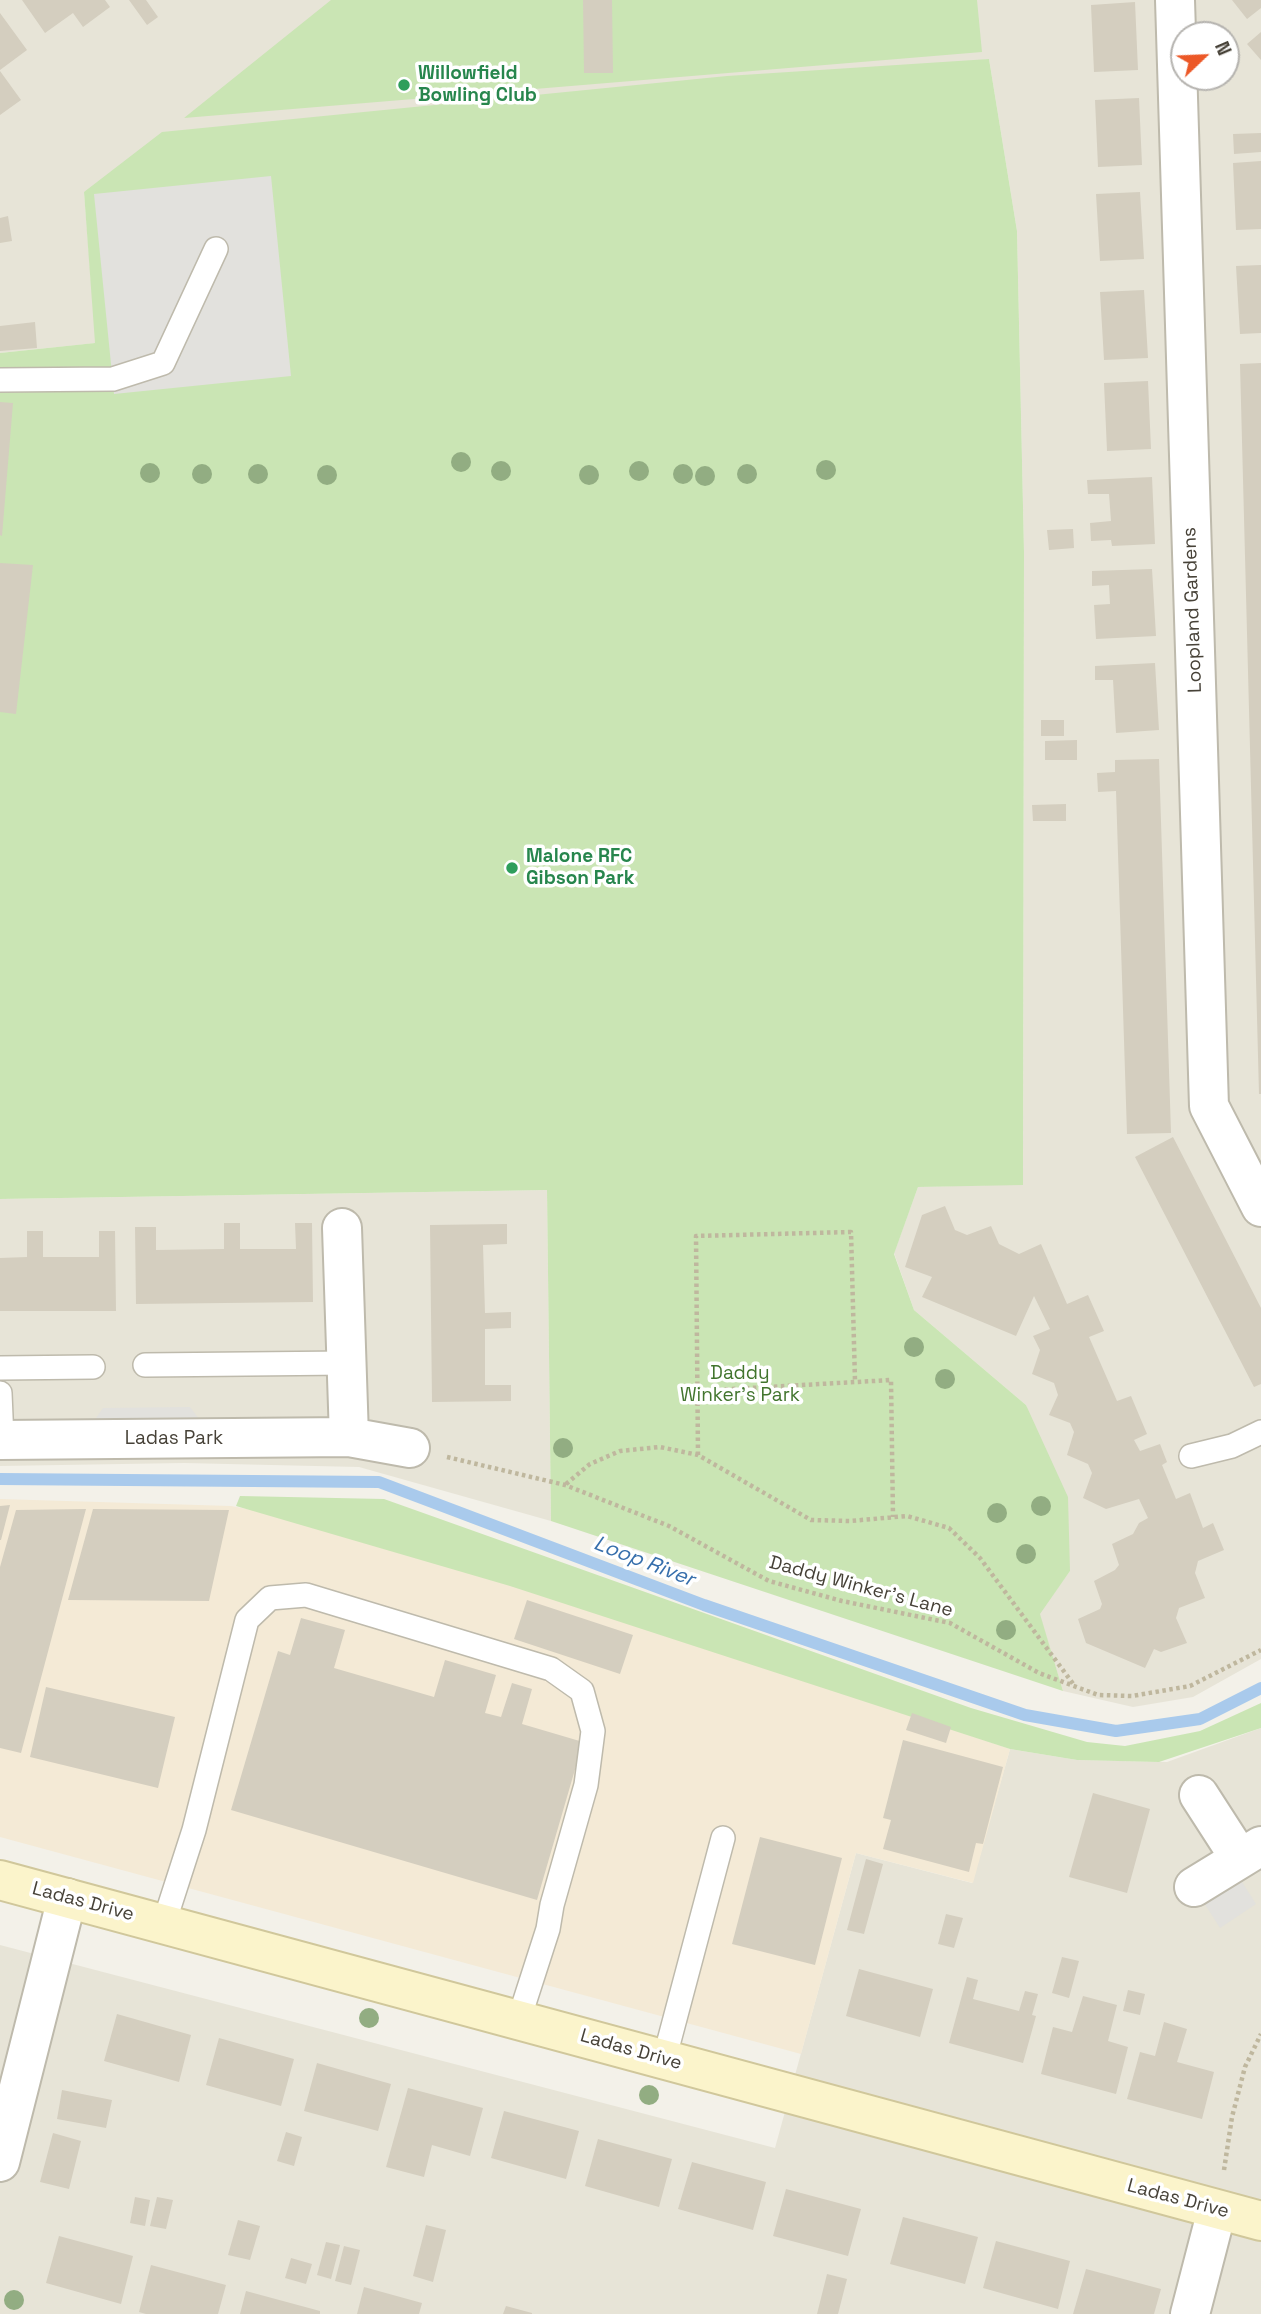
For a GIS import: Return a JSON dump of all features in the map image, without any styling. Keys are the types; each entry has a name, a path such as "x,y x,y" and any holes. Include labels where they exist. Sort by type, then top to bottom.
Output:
{"street":[{"name":"Loopland Gardens","path":"1175,0 1209,1106 1261,1207"},
{"path":"342,1228 349,1437"},
{"name":"Ladas Park","path":"1,1440 349,1437 410,1448"},
{"path":"1194,1887 1250,1852 1199,1795"},
{"name":"Ladas Drive","path":"0,1880 519,2018 664,2060 1261,2221"},
{"path":"0,2162 67,1898"},
{"path":"1190,2314 1217,2210"}],"lane":[{"path":"0,380 113,379 163,363 216,249"},
{"path":"145,1365 348,1363"},
{"path":"0,1368 93,1367"},
{"path":"0,1393 1,1440"},
{"path":"1191,1456 1232,1446 1261,1432"},
{"path":"164,1923 194,1830 247,1620 270,1598 306,1595 551,1669 582,1690 593,1731 586,1785 552,1905 548,1929 519,2018"},
{"path":"664,2060 723,1838"}],"path":[{"path":"698,1455 696,1236 851,1232 855,1381"},
{"path":"697,1391 891,1380 893,1517"},
{"path":"565,1485 590,1464 620,1451 660,1447 698,1455 811,1520 850,1521 907,1516 949,1528 980,1558 1074,1685"},
{"name":"Daddy Winker's Lane","path":"410,1448 565,1485 669,1526 769,1581 842,1601 950,1623 1039,1673 1098,1695 1132,1696 1190,1686 1261,1650"},
{"path":"1217,2210 1235,2105 1245,2067 1261,2034"}],"shaded area":[{"path":"0,0 1261,0 1261,1659 1193,1697 1133,1707 1063,1691 1039,1613 1070,1571 1026,1405 914,1310 894,1253 918,1187 1023,1184 1024,552 1017,231 989,59 84,192 96,343 0,353"},
{"path":"271,176 291,376 114,394 94,194"},
{"path":"547,1190 551,1521 359,1467 184,1463 0,1466 0,1199"},
{"path":"190,1407 199,1419 94,1421 103,1408"},
{"path":"0,1499 231,1506 382,1533 1010,1749 973,1883 856,1853 801,2054 0,1837"},
{"path":"1261,1728 1261,2314 0,2314 0,1945 775,2148 856,1853 972,1883 1010,1749 1077,1760 1167,1762"},
{"path":"1230,1863 1256,1904 1220,1928 1194,1887"}],"green space":[{"name":"Willowfield Bowling Club","path":"331,0 977,0 982,52 184,118"},
{"name":"Malone RFC Gibson Park","path":"989,59 1017,231 1024,552 1023,1185 918,1187 894,1254 914,1310 1026,1405 1068,1497 1070,1571 1040,1614 1063,1691 551,1521 547,1190 0,1199 0,353 95,343 84,192 162,132 727,76"},
{"path":"240,1496 384,1499 971,1708 1087,1742 1125,1746 1200,1731 1261,1703 1261,1728 1159,1762 1077,1760 1010,1749 510,1586 236,1506"}],"building":[{"path":"22,0 105,0 110,7 83,27 73,13 45,33"},
{"path":"129,0 146,0 158,17 147,25"},
{"path":"583,0 612,0 613,73 584,73"},
{"path":"1232,0 1261,0 1261,8 1247,19"},
{"path":"1135,2 1138,70 1094,72 1091,5"},
{"path":"0,13 27,50 0,70"},
{"path":"1261,32 1261,60 1247,44"},
{"path":"0,71 21,100 0,115"},
{"path":"1139,98 1142,165 1098,167 1095,100"},
{"path":"1261,133 1261,152 1234,154 1233,134"},
{"path":"1261,161 1261,229 1236,230 1233,163"},
{"path":"1140,192 1144,259 1100,261 1096,194"},
{"path":"8,216 12,241 0,243 0,218"},
{"path":"1261,265 1261,333 1240,334 1236,266"},
{"path":"1144,290 1148,358 1104,360 1100,292"},
{"path":"35,322 37,348 0,351 0,326"},
{"path":"1261,363 1261,1094 1259,1094 1240,364"},
{"path":"1148,381 1151,449 1107,451 1104,383"},
{"path":"0,402 13,403 2,536 0,535"},
{"path":"1152,477 1155,544 1112,546 1111,540 1091,541 1090,523 1111,521 1109,494 1088,494 1087,480"},
{"path":"1073,529 1074,548 1049,550 1047,530"},
{"path":"0,563 33,565 16,714 0,712"},
{"path":"1152,569 1156,636 1096,639 1094,605 1110,604 1109,585 1092,586 1092,571"},
{"path":"1155,663 1159,730 1116,733 1113,680 1095,680 1095,666"},
{"path":"1041,720 1064,720 1064,736 1041,736"},
{"path":"1077,740 1077,760 1045,760 1045,741"},
{"path":"1159,759 1171,1133 1127,1134 1116,791 1098,792 1097,773 1115,772 1115,760"},
{"path":"1066,804 1066,821 1033,821 1032,805"},
{"path":"1173,1137 1261,1308 1261,1384 1254,1387 1135,1157"},
{"path":"945,1206 955,1230 967,1235 991,1226 999,1244 1019,1254 1041,1244 1067,1304 1088,1295 1104,1331 1089,1337 1117,1401 1131,1396 1147,1434 1134,1440 1140,1451 1160,1444 1167,1462 1162,1465 1176,1499 1190,1493 1203,1528 1213,1523 1224,1550 1198,1561 1195,1573 1205,1598 1179,1608 1176,1618 1187,1643 1161,1652 1154,1649 1145,1668 1086,1643 1078,1619 1100,1609 1102,1604 1094,1581 1119,1565 1112,1544 1133,1534 1139,1523 1148,1518 1139,1499 1106,1509 1083,1498 1092,1473 1088,1464 1067,1455 1074,1432 1070,1423 1049,1415 1058,1395 1054,1383 1032,1374 1040,1350 1033,1336 1050,1329 1034,1296 1016,1336 922,1297 932,1277 905,1267 922,1215"},
{"path":"224,1223 240,1223 240,1249 296,1249 295,1223 312,1223 313,1302 136,1304 135,1227 156,1227 156,1250 224,1249"},
{"path":"507,1224 507,1244 483,1245 485,1313 511,1312 511,1328 485,1329 485,1385 511,1385 511,1401 432,1402 430,1225"},
{"path":"27,1231 43,1231 43,1257 99,1257 99,1231 115,1231 116,1311 0,1311 0,1258 27,1257"},
{"path":"10,1505 1,1540 0,1540 0,1506"},
{"path":"86,1509 21,1753 0,1748 0,1567 16,1510"},
{"path":"93,1509 229,1510 209,1601 68,1600"},
{"path":"527,1600 633,1635 620,1674 514,1639"},
{"path":"301,1618 345,1630 334,1668 434,1697 445,1660 496,1675 485,1713 501,1717 512,1683 532,1689 522,1724 583,1742 537,1900 231,1810 278,1651 290,1655"},
{"path":"46,1687 175,1717 158,1788 30,1757"},
{"path":"912,1713 951,1727 946,1743 906,1730"},
{"path":"903,1740 1003,1767 983,1844 976,1843 969,1872 883,1849 891,1820 883,1818"},
{"path":"1093,1793 1150,1809 1127,1893 1069,1877"},
{"path":"760,1837 842,1858 815,1965 732,1944"},
{"path":"866,1859 883,1864 864,1934 847,1930"},
{"path":"946,1914 963,1918 954,1948 938,1944"},
{"path":"1062,1957 1079,1961 1069,1998 1052,1993"},
{"path":"859,1969 933,1989 920,2037 846,2016"},
{"path":"967,1977 978,1980 973,1999 1019,2011 1025,1991 1038,1994 1032,2015 1036,2016 1023,2063 949,2043"},
{"path":"1128,1990 1145,1994 1140,2015 1123,2011"},
{"path":"1083,1996 1117,2005 1108,2041 1128,2047 1116,2094 1041,2074 1053,2027 1072,2032"},
{"path":"117,2014 191,2035 179,2082 104,2061"},
{"path":"1164,2022 1187,2029 1177,2062 1214,2072 1202,2119 1127,2099 1140,2052 1155,2056"},
{"path":"219,2038 294,2059 281,2106 206,2085"},
{"path":"317,2063 391,2084 378,2131 304,2111"},
{"path":"408,2088 483,2108 470,2156 432,2145 424,2177 386,2167"},
{"path":"62,2090 112,2100 106,2128 57,2119"},
{"path":"504,2111 579,2131 566,2179 491,2158"},
{"path":"286,2132 302,2137 294,2166 277,2161"},
{"path":"53,2133 81,2141 69,2189 40,2182"},
{"path":"598,2139 672,2159 659,2207 585,2186"},
{"path":"692,2162 766,2182 753,2230 678,2209"},
{"path":"786,2189 861,2209 848,2256 773,2236"},
{"path":"135,2197 150,2200 145,2226 130,2223"},
{"path":"157,2197 173,2200 166,2229 150,2226"},
{"path":"903,2217 978,2237 965,2284 890,2264"},
{"path":"238,2220 260,2226 250,2260 228,2255"},
{"path":"426,2225 446,2230 433,2282 413,2276"},
{"path":"59,2236 133,2256 121,2304 46,2283"},
{"path":"996,2241 1070,2261 1058,2309 983,2288"},
{"path":"326,2242 340,2245 331,2279 317,2275"},
{"path":"344,2246 360,2250 351,2285 335,2281"},
{"path":"291,2258 312,2264 306,2284 285,2278"},
{"path":"151,2265 226,2285 218,2314 139,2312"},
{"path":"1086,2269 1161,2289 1154,2314 1073,2314"},
{"path":"827,2274 847,2279 838,2314 817,2314"},
{"path":"364,2287 422,2303 419,2314 357,2314"},
{"path":"246,2291 320,2311 320,2314 240,2314"},
{"path":"506,2306 532,2313 532,2314 503,2314"}],"waterway":[{"name":"Loop River","path":"0,1479 379,1482 704,1605 1025,1715 1116,1731 1200,1719 1261,1688"}],"place":[{"name":"Willowfield Bowling Club","path":"404,85"},
{"name":"Malone RFC Gibson Park","path":"512,868"}],"park label":[{"name":"Daddy Winker's Park","path":"740,1385"}]}
